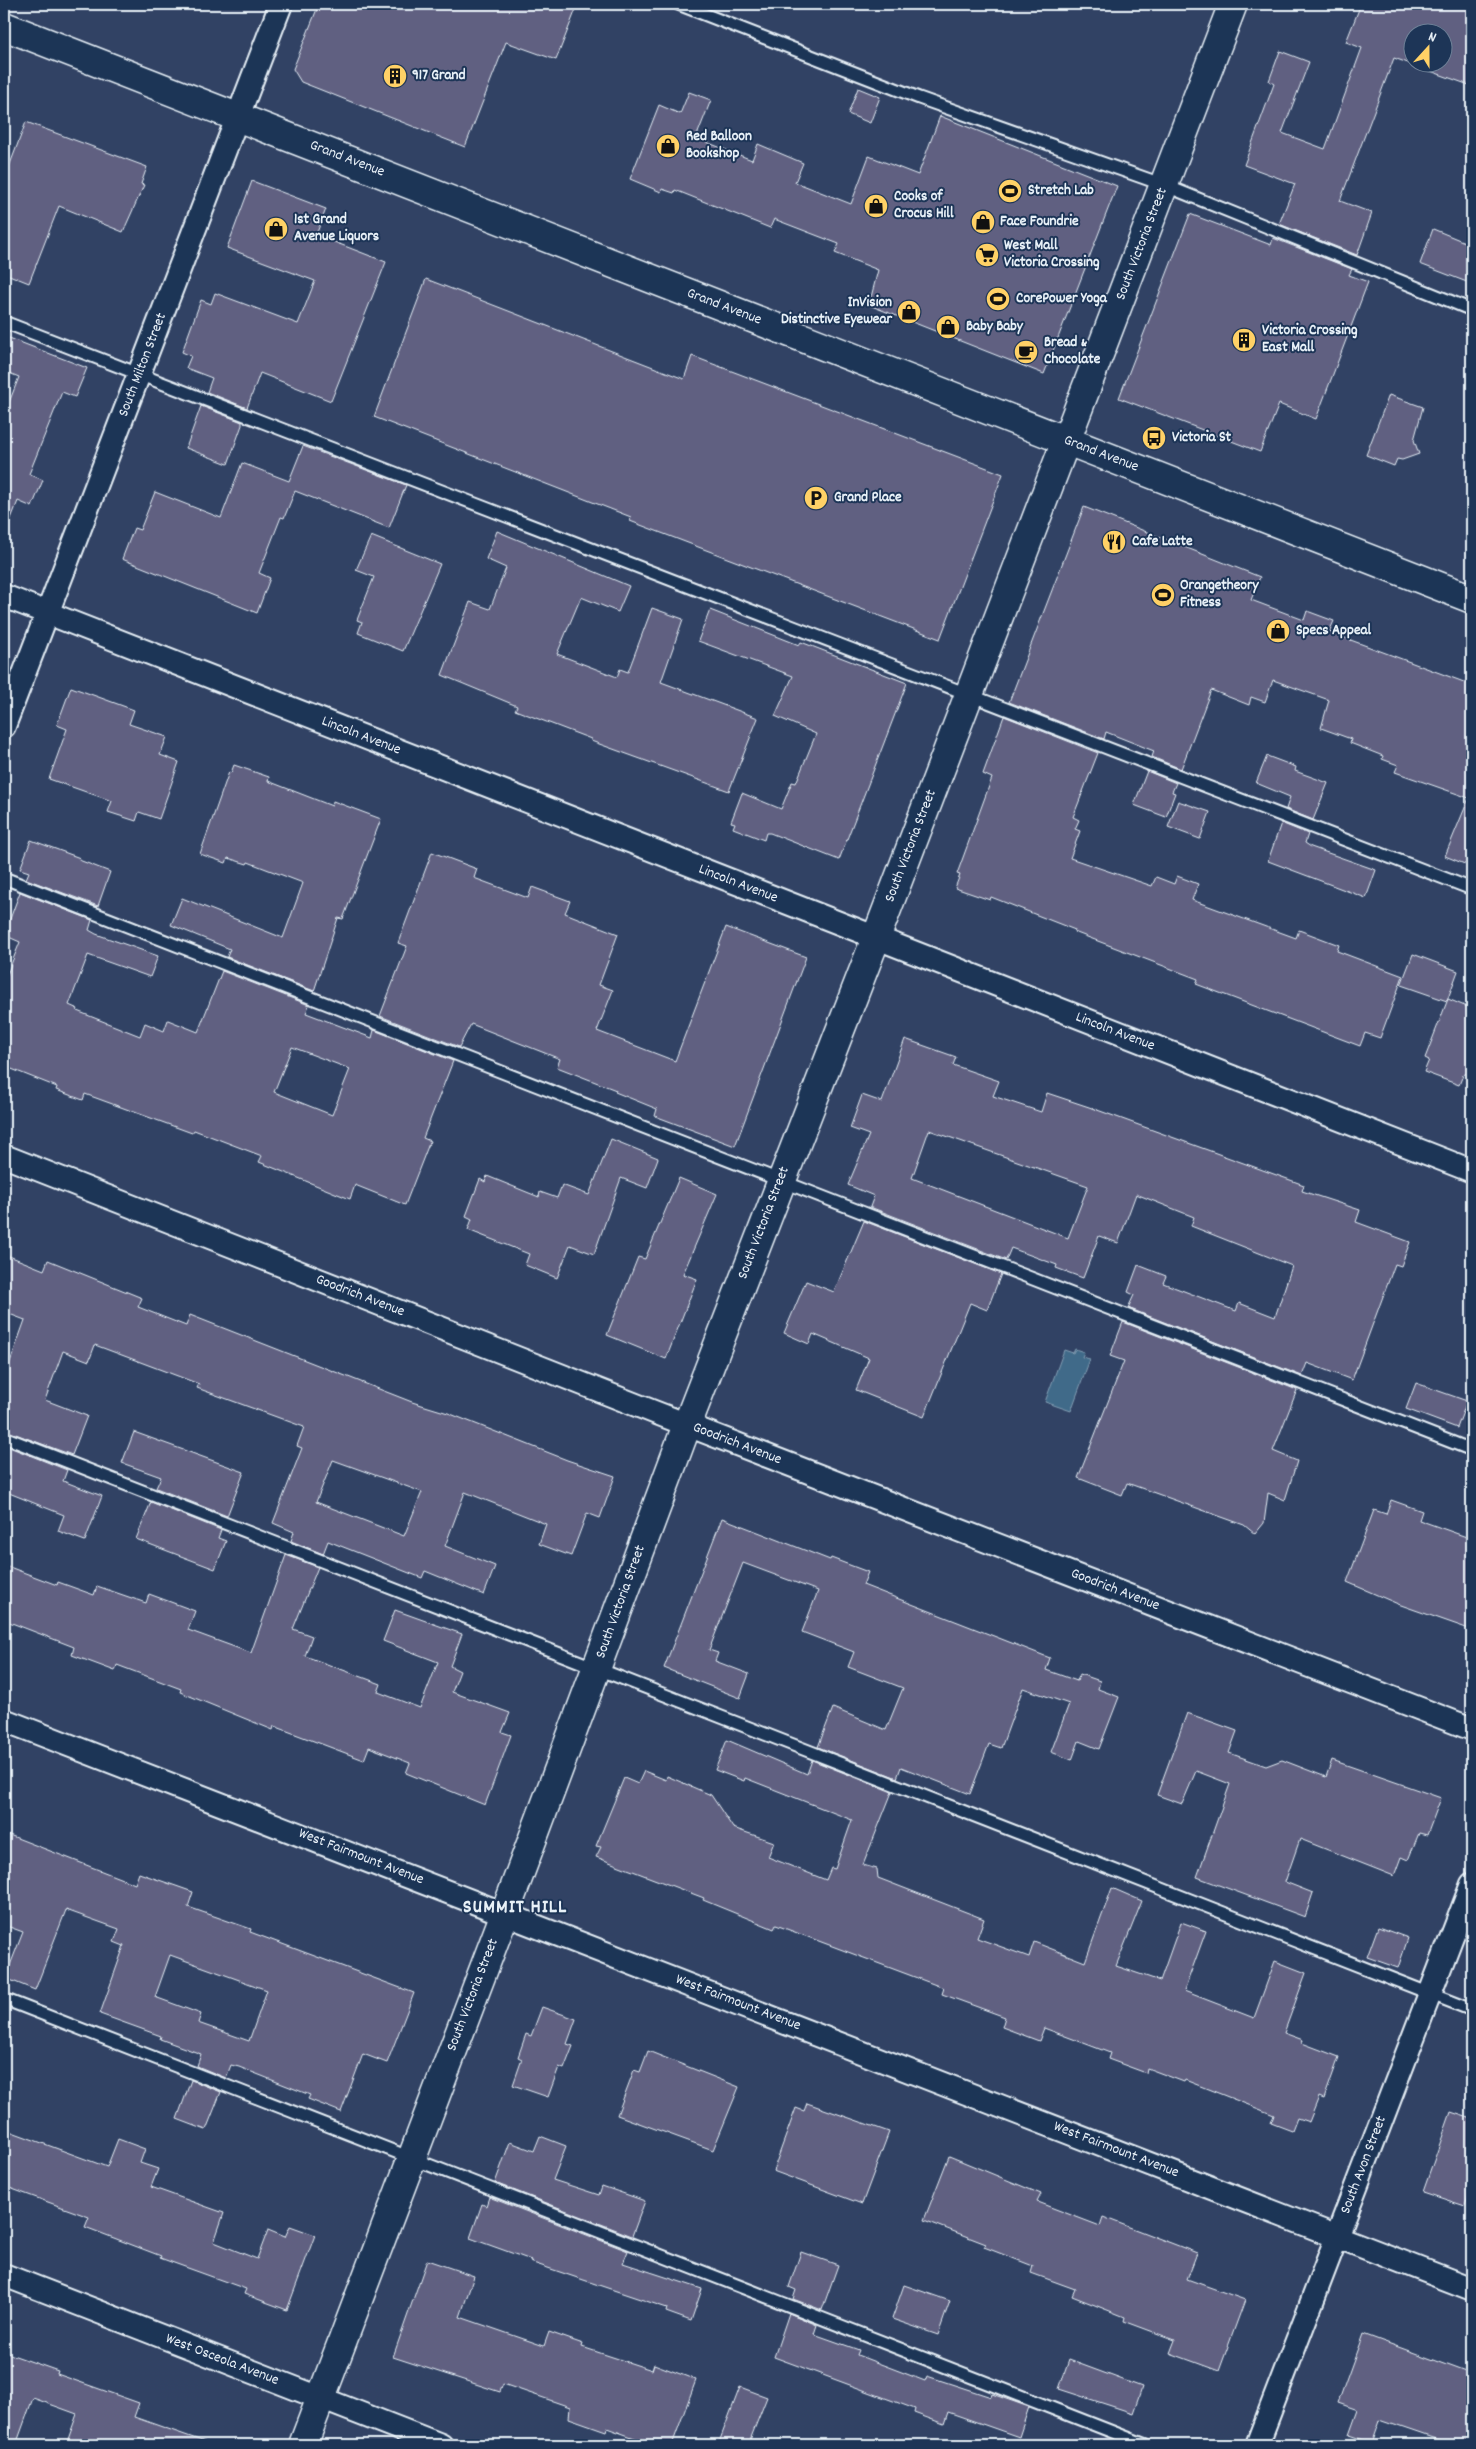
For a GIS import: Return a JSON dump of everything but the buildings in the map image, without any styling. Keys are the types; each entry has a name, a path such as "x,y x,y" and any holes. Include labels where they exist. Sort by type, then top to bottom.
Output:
{"street":[{"name":"South Milton Street","path":"4,726 281,4"},
{"name":"South Victoria Street","path":"303,2445 505,1913 687,1424 876,938 1233,4"},
{"name":"Grand Avenue","path":"4,26 1472,599"},
{"name":"Lincoln Avenue","path":"4,596 1472,1171"},
{"name":"Goodrich Avenue","path":"4,1156 1472,1729"},
{"name":"West Fairmount Avenue","path":"4,1720 1472,2289"},
{"name":"South Avon Street","path":"1257,2445 1472,1884"},
{"name":"West Osceola Avenue","path":"4,2275 441,2445"}],"lane":[{"path":"678,4 918,98 1164,185 1472,310"},
{"path":"4,322 1472,889"},
{"path":"4,878 780,1182 1472,1450"},
{"path":"4,1437 1472,2010"},
{"path":"4,1999 1146,2445"}],"water":[{"path":"1075,1349 1084,1352 1082,1357 1090,1359 1071,1411 1045,1402 1064,1350 1073,1353"}],"place":[{"name":"917 Grand","path":"395,76"},
{"name":"Red Balloon Bookshop","path":"668,146"},
{"name":"Stretch Lab","path":"1010,191"},
{"name":"Cooks of Crocus Hill","path":"876,206"},
{"name":"Face Foundrie","path":"983,222"},
{"name":"1st Grand Avenue Liquors","path":"276,229"},
{"name":"West Mall Victoria Crossing","path":"987,255"},
{"name":"CorePower Yoga","path":"998,299"},
{"name":"InVision Distinctive Eyewear","path":"909,312"},
{"name":"Baby Baby","path":"948,327"},
{"name":"Victoria Crossing East Mall","path":"1244,340"},
{"name":"Bread & Chocolate","path":"1026,352"},
{"name":"Victoria St","path":"1154,438"},
{"name":"Grand Place","path":"816,498"},
{"name":"Cafe Latte","path":"1114,542"},
{"name":"Orangetheory Fitness","path":"1163,595"},
{"name":"Specs Appeal","path":"1278,631"}],"district":[{"name":"SUMMIT HILL","path":"515,1908"}]}
